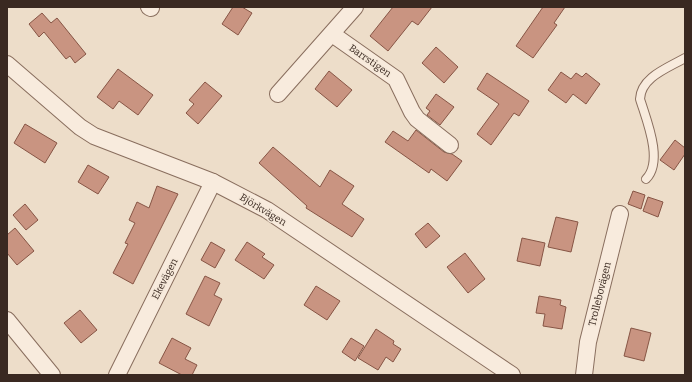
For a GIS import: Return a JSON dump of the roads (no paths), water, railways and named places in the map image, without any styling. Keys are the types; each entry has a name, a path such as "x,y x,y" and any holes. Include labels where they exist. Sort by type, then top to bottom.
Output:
{"street":[{"path":"278,94 355,7"},
{"name":"Barrstigen","path":"332,34 396,79 417,119 450,145"},
{"name":"Björkvägen","path":"7,64 80,127 94,136 213,182 267,210 512,375"},
{"name":"Ekevägen","path":"117,375 213,182"},
{"name":"Trollebovägen","path":"584,375 588,342 620,214"},
{"path":"7,320 52,375"}],"lane":[{"path":"646,179 652,170 653,152 651,137 640,99 643,85 649,79 685,58"}]}
